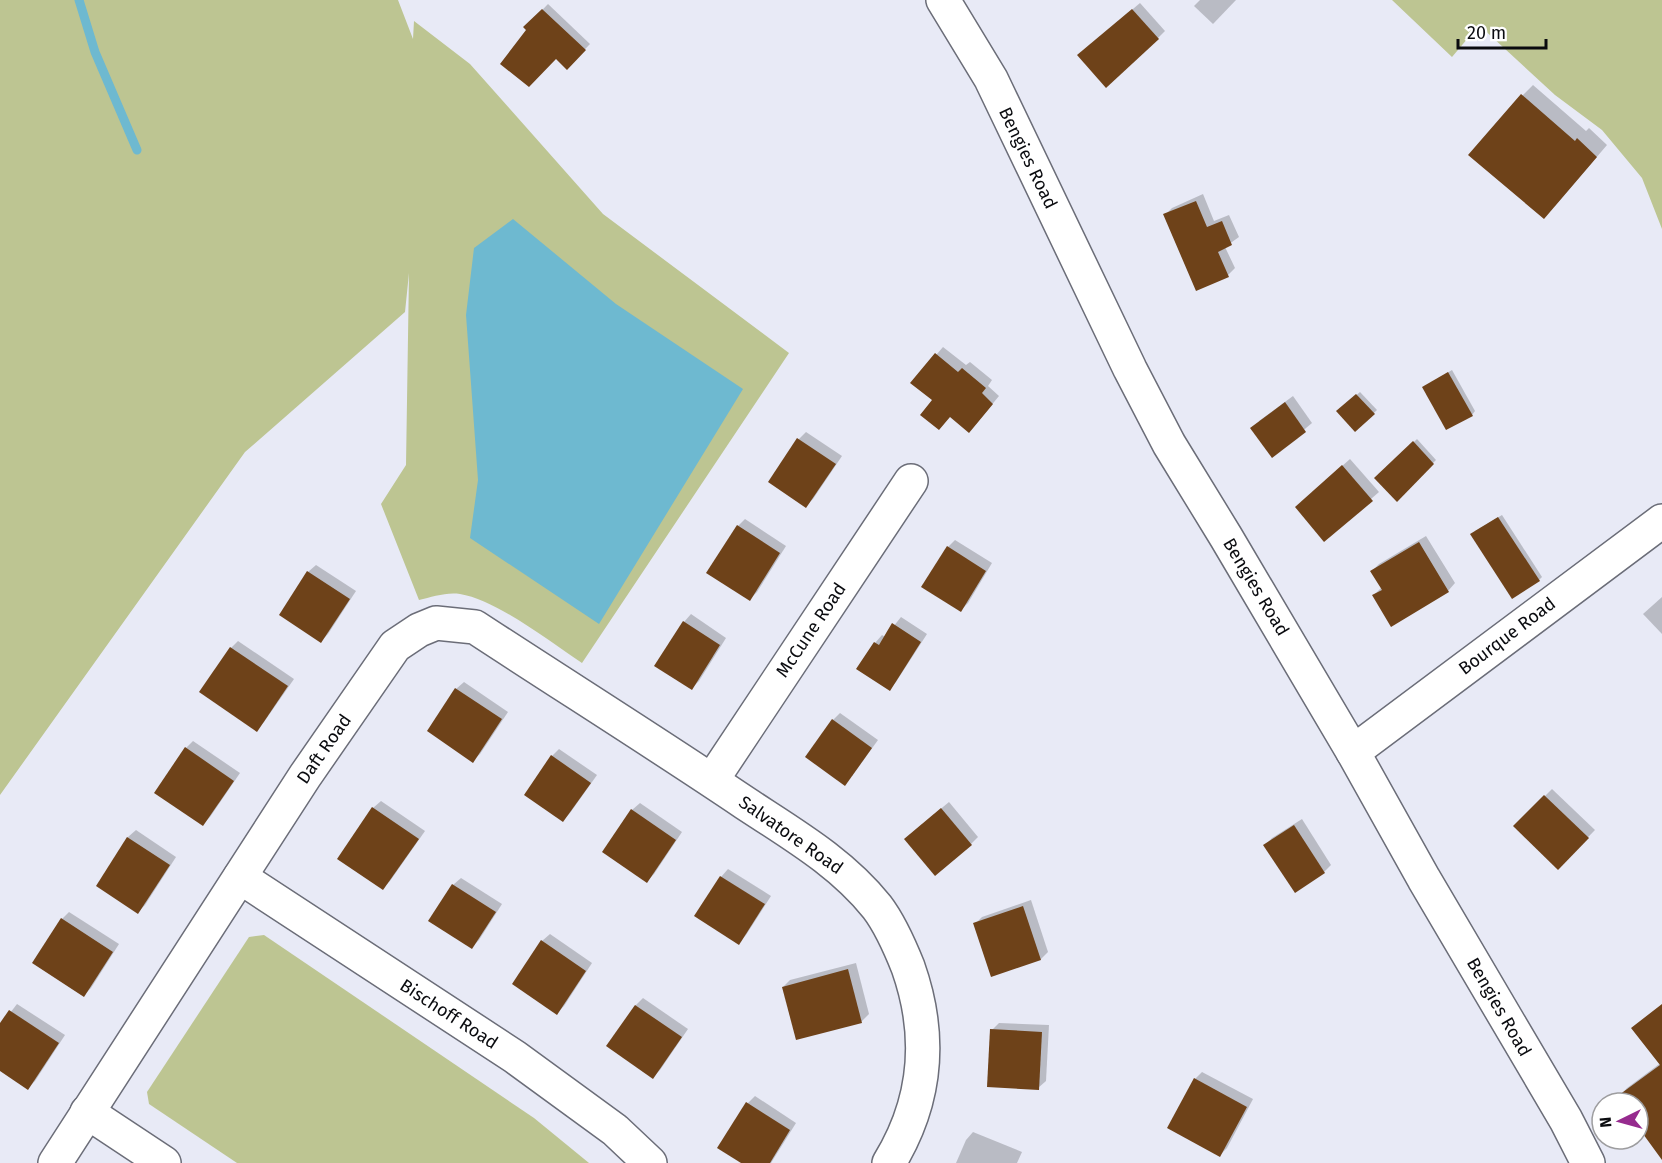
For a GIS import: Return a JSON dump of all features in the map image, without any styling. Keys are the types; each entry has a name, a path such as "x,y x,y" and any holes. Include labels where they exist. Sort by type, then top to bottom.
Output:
{"street":[{"name":"Bengies Road","path":"943,0 991,79 1130,369 1169,444 1353,752 1424,879 1566,1120 1588,1163"},
{"name":"McCune Road","path":"712,780 911,481"},
{"name":"Bourque Road","path":"1353,752 1662,521"},
{"name":"Daft Road","path":"55,1163 305,776 395,646 419,630 436,623 475,627 712,780"},
{"name":"Salvatore Road","path":"712,780 833,862 856,882 879,909 901,948 917,993 924,1045 917,1098 901,1144 889,1163"},
{"name":"Bischoff Road","path":"240,877 515,1057 615,1130 650,1163"},
{"path":"87,1112 164,1163"}],"green space":[{"path":"0,0 398,0 413,39 414,21 470,64 603,214 789,353 582,663 523,623 475,598 450,594 419,600 381,504 406,465 409,273 405,312 245,452 0,795"},
{"path":"1392,0 1662,0 1662,229 1642,178 1602,130 1555,95 1479,25 1452,57"},
{"path":"264,935 534,1118 589,1163 237,1163 149,1104 147,1092 249,937"}],"water":[{"path":"513,219 616,304 743,389 599,624 470,538 478,480 466,315 474,248"}],"building":[{"path":"542,9 586,50 567,70 556,59 529,87 500,64 526,30 523,27"},
{"path":"1132,9 1159,39 1106,88 1077,55"},
{"path":"1521,94 1575,141 1577,138 1597,157 1544,219 1468,155"},
{"path":"1196,201 1207,227 1222,221 1232,245 1218,252 1229,277 1196,291 1163,214"},
{"path":"935,353 958,372 962,368 986,388 982,393 993,404 969,433 950,417 939,430 920,415 932,400 910,383"},
{"path":"1448,372 1473,416 1446,430 1422,387"},
{"path":"1356,394 1375,414 1355,432 1336,411"},
{"path":"1285,402 1306,432 1272,458 1250,428"},
{"path":"797,438 836,464 806,508 768,482"},
{"path":"1413,441 1434,464 1397,502 1374,478"},
{"path":"1342,465 1373,501 1324,542 1295,507"},
{"path":"1498,517 1540,581 1512,599 1470,534"},
{"path":"737,525 780,553 750,601 706,573"},
{"path":"1419,542 1449,592 1391,627 1372,595 1382,590 1370,571"},
{"path":"947,546 986,571 961,612 921,587"},
{"path":"307,571 350,599 321,643 279,615"},
{"path":"683,621 720,645 692,690 654,666"},
{"path":"892,623 921,642 890,691 856,669 874,642 879,645"},
{"path":"230,647 288,686 257,732 199,692"},
{"path":"455,688 502,719 473,763 427,731"},
{"path":"832,719 872,748 845,786 805,757"},
{"path":"185,747 234,781 203,826 154,793"},
{"path":"551,755 591,783 563,822 524,795"},
{"path":"1544,795 1589,838 1558,870 1513,826"},
{"path":"372,807 419,839 383,890 337,859"},
{"path":"941,808 972,845 935,876 904,839"},
{"path":"631,809 676,840 647,883 602,852"},
{"path":"1294,825 1325,873 1295,893 1263,845"},
{"path":"127,837 170,865 138,914 96,886"},
{"path":"720,876 765,904 739,945 694,916"},
{"path":"452,884 496,912 472,949 428,921"},
{"path":"1023,906 1041,960 991,977 973,923"},
{"path":"61,918 113,952 84,997 32,963"},
{"path":"541,940 586,971 557,1015 512,984"},
{"path":"848,969 862,1023 796,1040 782,987"},
{"path":"1662,1004 1662,1160 1650,1144 1650,1091 1624,1091 1660,1065 1631,1028"},
{"path":"635,1005 682,1037 653,1079 606,1046"},
{"path":"9,1010 59,1043 28,1090 0,1071 0,1023"},
{"path":"990,1029 1042,1032 1039,1090 987,1087"},
{"path":"1194,1078 1247,1107 1220,1157 1167,1128"},
{"path":"746,1102 790,1130 770,1163 741,1163 717,1148"}],"waterway":[{"path":"79,0 95,52 137,150"}]}
